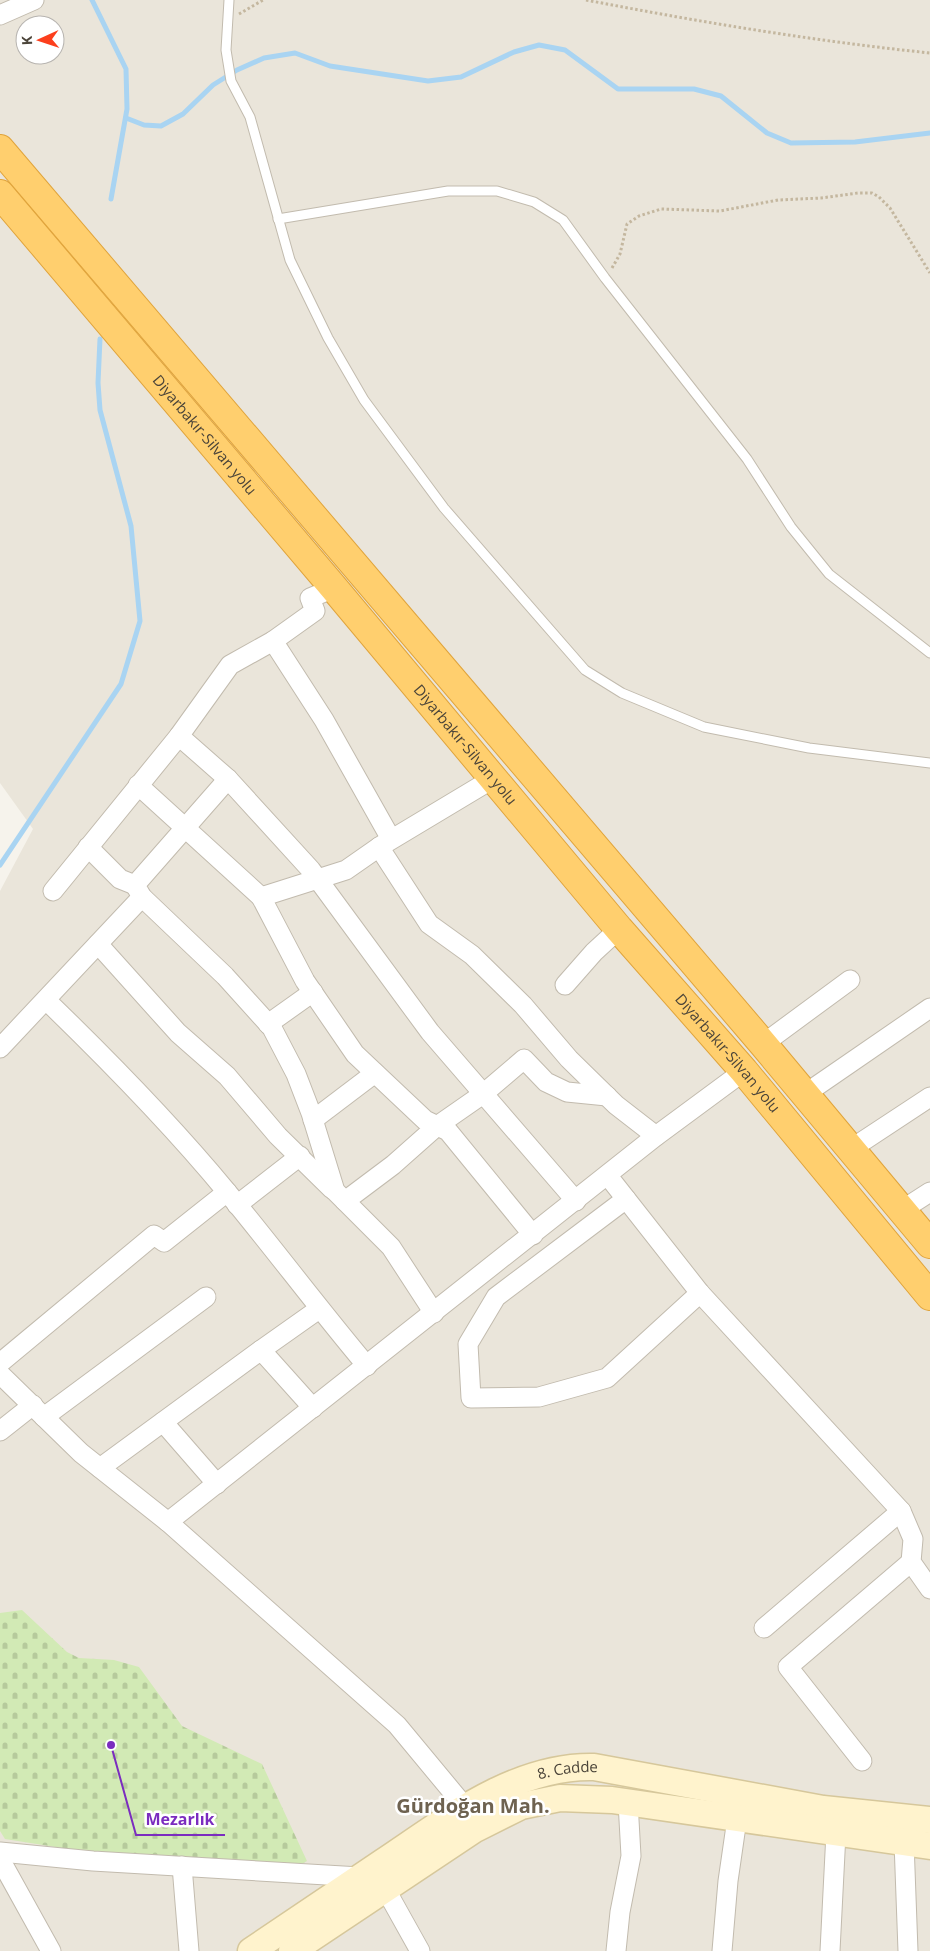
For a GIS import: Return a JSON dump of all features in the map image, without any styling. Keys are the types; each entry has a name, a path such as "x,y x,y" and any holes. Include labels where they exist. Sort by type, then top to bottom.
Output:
{"highway":[{"name":"Diyarbakır-Silvan yolu","path":"0,149 763,1044 930,1244"},
{"name":"Diyarbakır-Silvan yolu","path":"0,194 334,588 619,929 744,1071 930,1296"}],"street":[{"path":"0,15 34,0"},
{"path":"53,891 179,736 230,665 273,641 315,611 310,598 334,588"},
{"path":"273,641 324,720 385,843 429,924 472,956 523,1005 569,1059 607,1096 656,1136"},
{"path":"179,736 228,779 318,880 430,1032 576,1201"},
{"path":"261,897 346,870 385,843 494,778"},
{"path":"0,1048 98,944 185,828 228,779"},
{"path":"138,785 261,897 313,992 355,1054 425,1120 448,1132 474,1161 533,1235"},
{"path":"88,847 120,879 139,891 225,976 268,1024 296,1074 340,1196"},
{"path":"565,985 594,952 619,929"},
{"path":"98,944 178,1033 227,1076 278,1136 391,1247 434,1313"},
{"path":"763,1044 850,980"},
{"path":"268,1024 313,992"},
{"path":"46,1000 127,1079 232,1199 367,1366"},
{"path":"805,1094 930,1008"},
{"path":"340,1196 393,1165 437,1126 483,1094 524,1059 546,1082 566,1092 607,1096"},
{"path":"168,1522 608,1176 656,1136 744,1071"},
{"path":"313,1120 375,1073"},
{"path":"851,1149 930,1097"},
{"path":"0,1363 154,1235 164,1242 300,1156"},
{"path":"608,1176 700,1293 901,1512 913,1539 911,1562 930,1589"},
{"path":"902,1210 930,1192"},
{"path":"626,1199 496,1296 468,1344 471,1398 539,1397 607,1378 700,1293"},
{"path":"0,1430 39,1411 206,1297"},
{"path":"100,1468 319,1309"},
{"path":"261,1350 313,1408"},
{"path":"0,1374 81,1454 168,1522 397,1725 465,1807"},
{"path":"163,1422 217,1484"},
{"path":"764,1628 901,1512"},
{"path":"862,1761 788,1667 911,1562"},
{"name":"8. Cadde","path":"251,1951 465,1807 535,1774 578,1766 594,1767 823,1809 930,1820"},
{"name":"8. Cadde","path":"292,1951 475,1829 522,1806 560,1798 628,1802 930,1846"},
{"path":"616,1951 620,1912 631,1856 628,1802"},
{"path":"722,1951 728,1881 737,1819"},
{"path":"830,1951 836,1833"},
{"path":"904,1842 908,1951"},
{"path":"0,1852 360,1877"},
{"path":"0,1859 51,1951"},
{"path":"182,1866 189,1951"},
{"path":"386,1890 420,1951"}],"lane":[{"path":"229,0 226,50 231,81 250,117 290,260 328,338 364,400 444,508 585,670 622,693 704,727 809,748 930,763"},
{"path":"278,219 448,191 497,191 534,202 563,220 605,278 747,459 791,528 829,574 930,653"}],"path":[{"path":"228,21 263,0"},
{"path":"586,0 797,38 930,53"},
{"path":"605,278 620,254 628,224 639,216 661,209 720,212 778,200 821,198 858,192 872,194 880,198 890,208 930,273"}],"shaded area":[{"path":"0,0 930,0 930,1951 0,1951 0,891 33,829 0,783"}],"green space":[{"path":"22,1610 67,1652 79,1658 114,1660 139,1667 182,1726 262,1764 307,1861 300,1865 106,1855 5,1839 0,1831 0,1613"}],"waterway":[{"path":"92,0 126,69 127,109 111,199"},
{"path":"126,118 144,125 161,126 183,114 213,85 237,70 264,58 295,53 330,66 428,81 461,77 514,52 539,45 565,50 618,89 694,89 721,96 767,133 791,143 855,142 930,133"},
{"path":"0,865 121,684 140,621 131,526 100,410 98,383 100,339"}],"place":[{"name":"Mezarlık","path":"111,1745"}],"district":[{"name":"Gürdoğan Mah.","path":"473,1806"}]}
